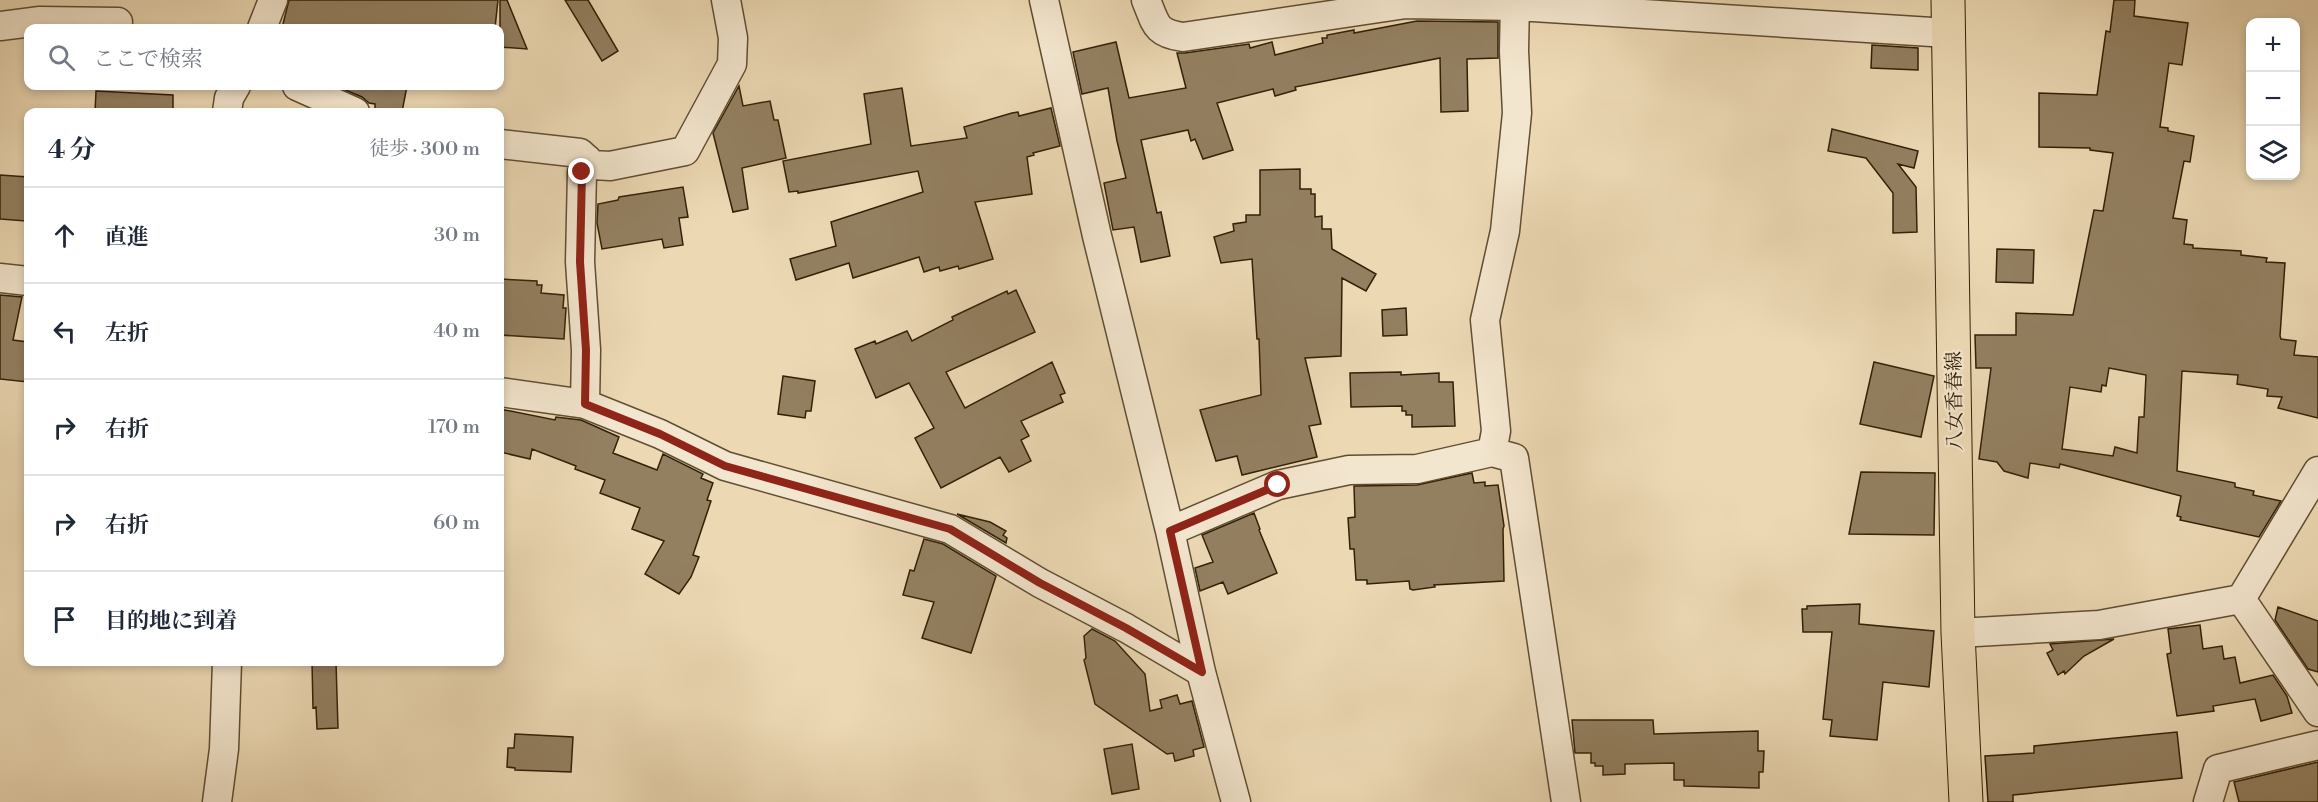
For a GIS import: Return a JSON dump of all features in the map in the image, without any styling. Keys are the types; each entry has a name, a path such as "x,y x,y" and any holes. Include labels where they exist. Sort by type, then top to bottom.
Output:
{"main road":[{"name":"八女香春線","path":"1948,0 1958,633 1966,802"}],"street":[{"path":"264,24 273,0"},
{"path":"504,144 580,153 593,165 610,166 685,151 732,64 733,38 726,0"},
{"path":"1044,0 1097,236 1170,531 1202,672 1236,802"},
{"path":"1146,0 1157,25 1166,35 1183,37 1406,4 1515,3 1948,33"},
{"path":"1492,452 1496,431 1485,320 1505,231 1517,113 1515,3"},
{"path":"0,26 40,21 117,17"},
{"path":"306,90 346,108"},
{"path":"585,404 586,350 580,262 582,172 587,159"},
{"path":"0,278 24,281"},
{"path":"504,393 585,404 660,434 725,466 950,529 1040,583 1126,628 1202,672"},
{"path":"1170,531 1278,485 1349,470 1417,469 1492,452 1514,458 1566,802"},
{"path":"1958,633 2099,625 2241,599 2318,471"},
{"path":"2241,599 2318,712"},
{"path":"217,802 224,749 227,666"},
{"path":"2208,802 2218,769 2318,745"}],"building":[{"path":"289,0 498,0 495,24 283,24"},
{"path":"500,0 507,0 527,49 504,47 504,24 500,24"},
{"path":"565,0 588,0 618,51 602,61"},
{"path":"2114,0 2135,0 2134,16 2188,23 2182,65 2169,63 2160,127 2168,128 2168,131 2194,136 2190,162 2184,161 2173,218 2187,220 2184,244 2193,245 2193,248 2241,251 2241,255 2267,258 2266,262 2285,263 2281,339 2296,341 2294,355 2318,357 2318,418 2278,408 2282,397 2267,396 2268,389 2237,384 2238,375 2182,371 2177,471 2235,483 2235,487 2254,491 2253,495 2281,501 2259,537 2180,520 2181,517 2177,516 2181,496 2060,464 2059,468 2030,463 2028,478 2004,471 1997,462 1979,459 1991,368 1976,368 1975,335 2016,335 2016,313 2073,315 2094,210 2103,211 2113,153 2090,150 2090,148 2039,147 2039,93 2097,95 2106,31 2110,32","holes":["2109,368 2146,375 2144,417 2139,417 2137,453 2115,447 2113,456 2062,449 2070,387 2101,392 2102,385 2106,386"]},
{"path":"1417,21 1498,22 1498,58 1467,59 1468,111 1441,112 1440,58 1295,87 1296,90 1275,96 1273,89 1217,103 1233,150 1203,159 1195,139 1191,141 1188,130 1141,140 1157,213 1161,212 1170,256 1141,262 1134,227 1113,230 1104,183 1126,178 1108,88 1082,94 1073,52 1116,42 1129,98 1186,88 1177,53 1249,44 1250,48 1272,42 1275,55 1323,43 1322,38 1327,38 1327,35 1354,30 1354,33"},
{"path":"1872,45 1918,48 1918,70 1871,68"},
{"path":"739,86 743,106 770,101 774,120 778,120 786,158 742,168 748,209 733,212 713,133"},
{"path":"902,88 911,146 967,138 964,127 1012,113 1018,112 1019,116 1051,108 1060,146 1033,153 1034,155 1027,157 1032,194 975,202 993,259 959,269 958,266 940,271 939,267 924,272 919,257 853,278 849,263 796,280 790,259 836,246 831,222 923,192 918,171 798,193 798,191 789,192 783,161 871,144 864,94"},
{"path":"345,90 406,90 403,108 375,108 375,104 369,103 362,97"},
{"path":"96,91 173,95 173,108 95,108"},
{"path":"1832,129 1918,151 1914,168 1898,164 1916,187 1917,232 1893,233 1893,193 1866,158 1828,151"},
{"path":"1300,169 1300,189 1311,189 1311,194 1315,194 1315,217 1322,216 1322,229 1331,229 1332,249 1376,274 1366,291 1342,278 1341,356 1305,358 1321,424 1309,426 1317,457 1242,475 1237,456 1216,461 1200,410 1261,395 1252,259 1221,263 1214,237 1234,231 1233,224 1246,222 1246,215 1260,215 1260,170"},
{"path":"0,175 24,177 24,221 0,219"},
{"path":"683,187 688,217 679,218 683,245 664,248 662,239 602,249 597,223 598,204 618,200 619,197"},
{"path":"1997,249 2034,250 2033,283 1996,282"},
{"path":"504,279 537,281 537,285 542,285 541,293 564,295 563,308 566,308 564,339 504,335"},
{"path":"1016,290 1035,332 946,372 965,408 1052,362 1065,393 1060,395 1063,402 1021,421 1029,436 1021,440 1031,461 1009,472 1000,457 941,488 915,438 934,428 909,383 876,398 855,349 875,341 876,344 907,331 912,341 953,320 952,317 1007,291 1008,294"},
{"path":"0,295 22,297 13,340 24,341 24,382 0,379"},
{"path":"1406,308 1407,335 1383,336 1382,310"},
{"path":"1874,362 1934,376 1921,437 1860,424"},
{"path":"1401,372 1401,375 1439,373 1439,382 1453,382 1455,426 1412,427 1412,415 1406,415 1406,411 1402,411 1402,406 1351,407 1350,373"},
{"path":"783,376 815,381 811,411 806,411 805,418 778,414"},
{"path":"504,410 555,420 556,417 581,420 619,437 613,453 657,470 663,454 703,474 701,478 713,483 707,500 711,501 693,555 699,557 691,577 679,594 645,574 664,541 632,529 640,508 600,493 605,480 575,469 576,466 532,449 530,459 504,453"},
{"path":"1861,472 1935,473 1934,535 1849,534"},
{"path":"1472,473 1474,483 1485,482 1485,486 1498,485 1504,526 1504,581 1434,585 1435,587 1413,590 1410,589 1409,581 1367,584 1367,580 1356,580 1354,549 1350,549 1348,518 1355,517 1354,486 1417,485"},
{"path":"1254,513 1277,573 1228,594 1223,582 1200,591 1195,568 1213,562 1202,535"},
{"path":"957,514 990,522 1006,531 1003,535 1007,538 1006,543"},
{"path":"924,539 943,544 996,576 971,653 922,638 934,602 903,595 910,570 914,571"},
{"path":"1860,604 1859,624 1934,631 1929,687 1883,682 1877,740 1830,736 1832,720 1823,719 1832,632 1803,632 1802,609 1807,609 1807,606"},
{"path":"2278,607 2318,621 2318,672 2308,669 2275,620"},
{"path":"2200,625 2203,649 2222,646 2224,659 2235,657 2240,683 2273,675 2287,696 2292,713 2261,721 2255,699 2213,706 2214,711 2177,716 2167,654 2171,653 2168,629"},
{"path":"1092,629 1115,641 1145,674 1150,711 1162,708 1160,700 1177,695 1180,704 1192,701 1204,747 1193,750 1194,756 1175,761 1173,753 1167,754 1095,704 1084,660 1086,658 1084,636"},
{"path":"2114,639 2084,656 2065,674 2064,671 2058,675 2047,653 2053,650 2050,644"},
{"path":"312,666 336,666 338,728 317,729 316,707 313,708"},
{"path":"1572,720 1653,720 1654,734 1758,731 1758,751 1764,751 1763,772 1759,772 1759,788 1684,786 1684,780 1674,780 1674,763 1625,764 1625,774 1603,775 1603,766 1595,766 1595,763 1591,763 1591,753 1575,753"},
{"path":"2177,732 2182,778 2013,795 2013,802 1988,802 1985,756 2034,753 2034,746"},
{"path":"515,734 573,737 571,772 515,770 515,768 507,767 508,748 514,748"},
{"path":"1132,744 1139,789 1112,794 1104,749"},
{"path":"2318,762 2318,802 2239,802 2234,782"}],"route":[{"path":"582,172 580,262 586,350 585,404 660,434 725,466 950,529 1040,583 1126,628 1202,672 1170,531 1278,485"}]}
